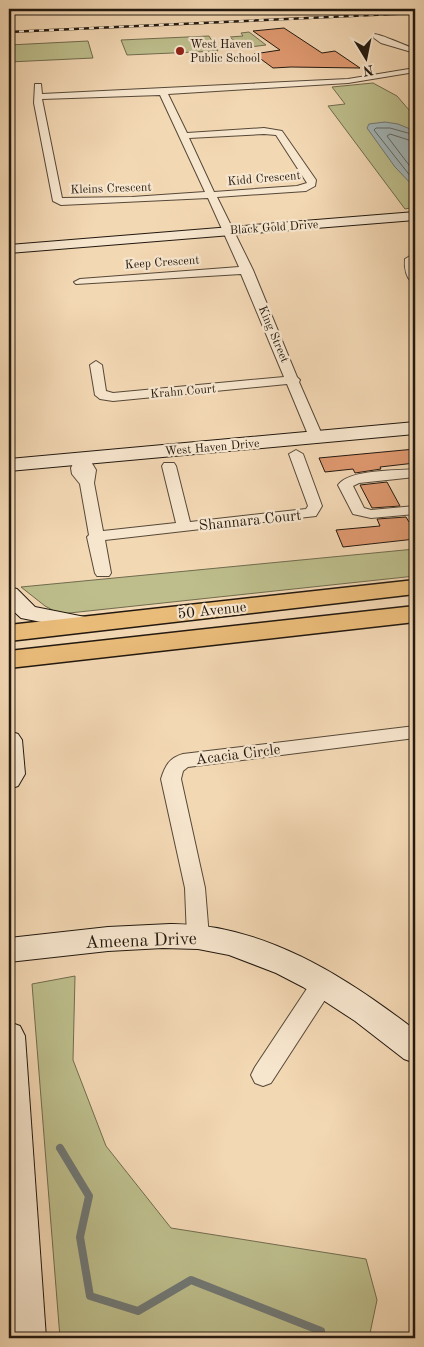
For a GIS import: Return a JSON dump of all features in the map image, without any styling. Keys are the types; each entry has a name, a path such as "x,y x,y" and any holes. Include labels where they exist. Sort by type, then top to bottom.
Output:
{"main road":[{"name":"Black Gold Drive","path":"9,249 415,216"},
{"name":"Black Gold Drive","path":"9,243 112,236 133,238"},
{"name":"West Haven Drive","path":"9,465 415,428"},
{"name":"50 Avenue","path":"9,633 415,587"},
{"path":"9,594 29,613 88,624"},
{"name":"50 Avenue","path":"9,660 415,614"},
{"path":"9,740 12,774 9,779"},
{"name":"Ameena Drive","path":"9,950 112,938 198,937 243,947 272,956 324,982 367,1011 415,1049"},
{"path":"9,1036 27,1338"}],"street":[{"path":"133,9 138,9"},
{"path":"377,36 384,41 415,51"},
{"path":"38,97 164,92 348,81 415,70"},
{"name":"Kleins Crescent","path":"38,86 38,97 57,199 61,202 211,195"},
{"path":"164,92 211,195 230,231"},
{"name":"Kidd Crescent","path":"184,136 264,131 279,133 312,182 306,188 211,195"},
{"name":"King Street","path":"230,231 294,380 316,437"},
{"path":"410,259 410,268 415,280"},
{"name":"Keep Crescent","path":"80,282 247,270"},
{"name":"Krahn Court","path":"96,365 100,392 105,396 113,397 294,380"},
{"name":"Shannara Court","path":"96,537 311,513 315,506 296,454"},
{"path":"82,458 78,468 79,474 88,483 102,573"},
{"name":"Shannara Court","path":"169,466 184,526"},
{"path":"415,473 355,479 345,484 358,511 372,514 415,510"},
{"name":"Acacia Circle","path":"198,937 195,888 171,778 174,768 183,761 415,732"},
{"path":"263,1075 324,982"}],"green space":[{"path":"249,32 266,45 242,48 230,37 243,36 241,33"},
{"path":"209,36 218,51 127,55 121,40"},
{"path":"88,41 93,58 9,62 9,45"},
{"path":"373,83 397,96 415,117 415,207 405,209 328,106 345,104 332,87"},
{"path":"415,549 415,576 60,614 45,606 21,587"},
{"path":"75,976 73,1060 106,1146 171,1228 366,1259 377,1300 369,1338 60,1338 32,984"}],"water":[{"path":"385,122 398,124 415,131 415,188 395,167 367,128 369,124"}],"building":[{"name":"West Haven Public School","path":"284,28 322,53 335,51 360,68 273,68 254,54 280,50 253,31"},
{"path":"415,449 415,463 380,467 381,469 355,473 353,469 325,472 319,458"},
{"path":"387,482 400,506 372,508 360,485"},
{"path":"406,517 409,522 415,522 415,539 343,547 336,530 380,526 377,519"}],"waterway":[{"path":"60,1148 89,1196 80,1237 90,1296 138,1311 191,1280 321,1331 319,1338"}],"railway":[{"path":"9,32 415,13"}],"place":[{"name":"West Haven Public School","path":"180,51"}]}
